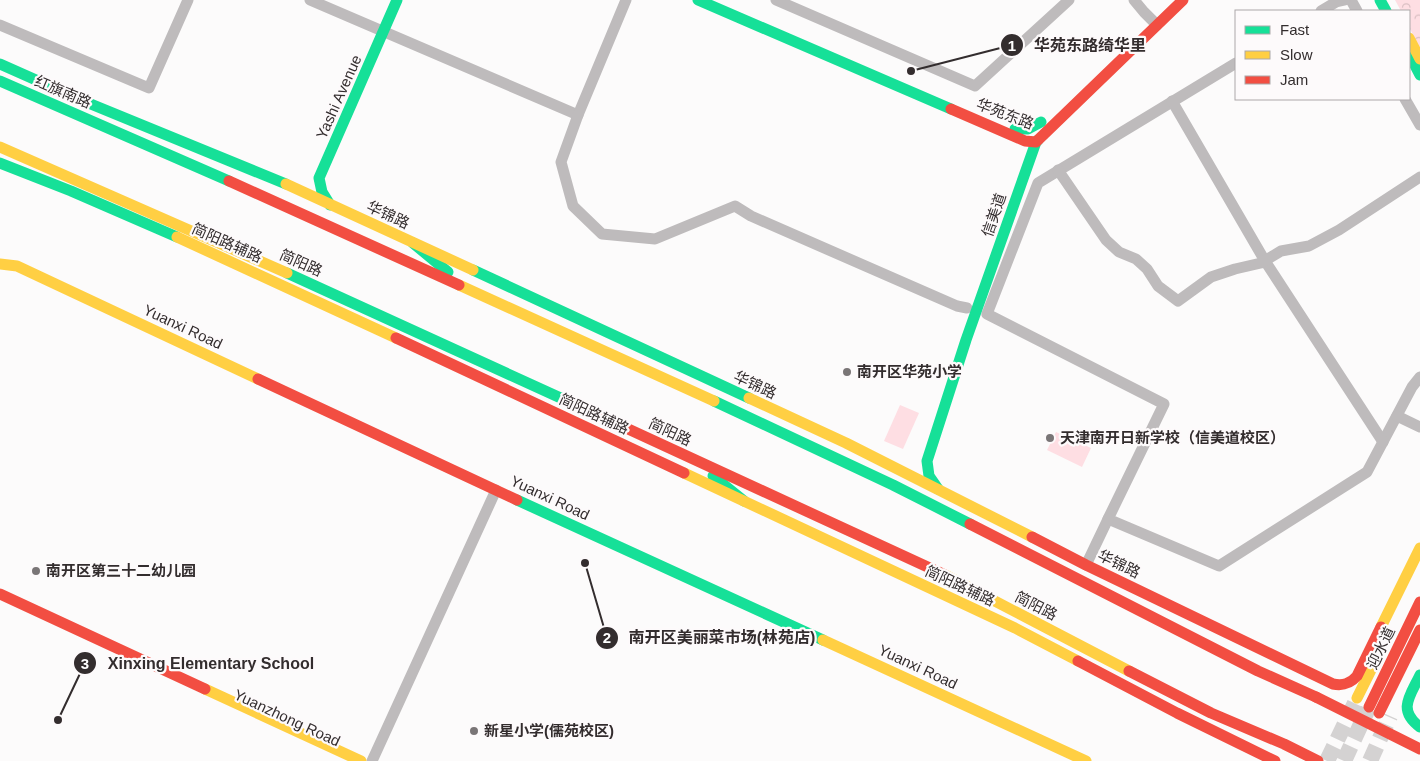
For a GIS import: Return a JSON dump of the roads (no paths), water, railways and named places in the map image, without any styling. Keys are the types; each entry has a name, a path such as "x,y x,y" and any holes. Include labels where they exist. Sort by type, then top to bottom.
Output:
{"main road":[{"name":"Yashi Avenue","path":"330,205 322,192 319,178 381,31 392,0"},
{"name":"Yashi Avenue","path":"295,188 310,184 315,176 397,0"},
{"name":"华苑东路","path":"698,0 1030,139"},
{"name":"华苑东路","path":"717,0 1015,129 1030,139"},
{"name":"信美道","path":"940,490 932,483 927,473 927,461 1030,139 1153,21 1168,0"},
{"name":"信美道","path":"899,471 910,469 918,459 967,308 1030,139 1041,122 1153,21 1183,0"},
{"path":"1410,40 1420,60"},
{"path":"1410,56 1420,75"},
{"name":"华锦路","path":"0,64 80,100 295,188 846,443 1086,564 1332,684 1344,686 1357,676 1420,548"},
{"name":"红旗南路","path":"0,81 277,202 467,288"},
{"path":"1015,129 1028,129 1041,122"},
{"name":"简阳路","path":"0,147 299,278 943,574 1211,712 1318,761"},
{"name":"简阳路辅路","path":"0,163 197,246 443,359 1015,628 1177,713 1276,761"},
{"path":"413,242 467,288 893,485 1258,671 1316,697 1420,749"},
{"path":"197,246 299,278"},
{"name":"Yuanxi Road","path":"0,264 16,266 496,490 1086,761"},
{"path":"760,422 846,443"},
{"path":"692,458 744,501"},
{"path":"1357,698 1420,572"},
{"name":"Yuanzhong Road","path":"0,594 361,761"},
{"name":"Yuanzhong Road","path":"0,600 344,761"},
{"name":"迎水道","path":"1420,602 1374,710 1420,630"},
{"path":"1394,707 1420,655"},
{"path":"1420,676 1406,706 1407,714 1412,722 1420,727"}],"street":[{"path":"0,25 149,88 188,0"},
{"path":"310,0 578,115"},
{"path":"626,0 560,162 573,206 602,234 655,239 735,206 751,216 821,247 957,306 967,308"},
{"path":"776,0 975,86 1069,0"},
{"path":"1134,0 1153,21"},
{"path":"1323,10 1336,2 1346,0"},
{"path":"1086,564 1164,404 987,314 1038,183 1235,63"},
{"path":"1406,100 1420,125"},
{"path":"1172,101 1266,261 1383,442"},
{"path":"1058,170 1106,240 1118,252 1136,259 1147,269 1158,286 1178,301 1211,277 1234,269 1261,263 1281,251 1310,246 1339,230 1420,177"},
{"path":"1108,519 1219,566 1367,472 1412,387 1420,378"},
{"path":"1397,416 1420,427"},
{"path":"372,761 496,490"}],"tunnel":[{"path":"1327,761 1355,703"},
{"path":"1344,761 1368,709"},
{"path":"1370,761 1390,716"}],"place":[{"name":"华苑东路绮华里","path":"911,71"},
{"name":"南开区华苑小学","path":"847,372"},
{"name":"天津南开日新学校（信美道校区）","path":"1050,438"},
{"name":"南开区美丽菜市场(林苑店)","path":"585,563"},
{"name":"南开区第三十二幼儿园","path":"36,571"},
{"name":"Xinxing Elementary School","path":"58,720"},
{"name":"新星小学(儒苑校区)","path":"474,731"}]}
